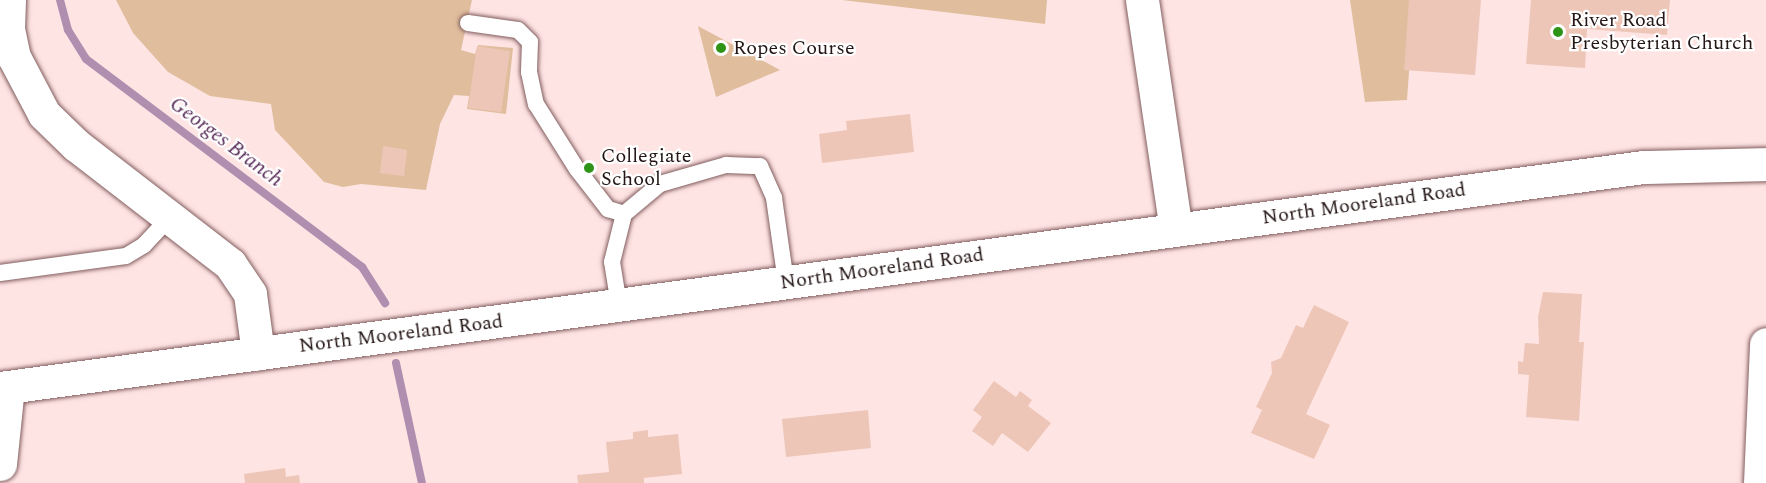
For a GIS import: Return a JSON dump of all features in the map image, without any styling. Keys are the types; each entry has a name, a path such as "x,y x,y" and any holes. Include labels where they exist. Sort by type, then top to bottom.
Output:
{"street":[{"path":"9,0 7,64 44,114 85,152 171,216 230,264 246,285 258,353"},
{"path":"1142,0 1176,230"},
{"name":"North Mooreland Road","path":"4,388 1643,167 1766,164"},
{"path":"1760,483 1766,344"},
{"path":"0,464 4,388"}],"lane":[{"path":"468,23 518,30 530,42 529,72 536,104 608,209 624,214"},
{"path":"619,305 612,262 624,214 660,184 726,165 760,166 774,198 786,282"},
{"path":"0,273 126,256 144,245 171,216"}],"shaded area":[{"path":"116,0 472,0 461,50 475,54 478,45 513,48 506,114 467,109 469,96 454,95 440,124 426,190 361,184 343,187 324,182 275,130 271,104 210,96 168,72 133,33"},
{"path":"842,0 1047,0 1045,24"},
{"path":"1350,0 1414,0 1407,100 1365,102"},
{"name":"Ropes Course","path":"698,26 780,70 716,97"}],"building":[{"path":"1409,0 1481,0 1475,75 1404,70"},
{"name":"River Road Presbyterian Church","path":"1531,0 1670,0 1667,35 1587,29 1585,68 1526,64"},
{"path":"477,46 510,51 501,112 468,108"},
{"path":"910,114 914,152 822,163 819,134 847,130 846,121"},
{"path":"383,146 407,150 404,176 380,173"},
{"path":"1543,292 1582,294 1579,342 1584,342 1579,421 1526,417 1529,375 1518,374 1518,361 1523,362 1525,343 1539,344 1538,317"},
{"path":"1314,305 1349,322 1306,414 1330,425 1314,459 1251,433 1262,410 1256,407 1272,373 1271,362 1281,358 1296,325 1303,328"},
{"path":"994,381 1016,397 1020,391 1032,400 1028,406 1051,423 1028,452 1002,433 993,446 972,431 982,417 973,410"},
{"path":"868,410 871,448 786,457 782,419"},
{"path":"648,430 648,437 678,434 682,474 644,478 644,483 578,483 577,475 609,472 606,442 633,439 633,432"},
{"path":"285,468 286,477 299,475 300,483 245,483 244,474"}],"waterway":[{"name":"Georges Branch","path":"60,0 68,30 86,59 362,267 385,303"},
{"name":"Georges Branch","path":"396,363 422,483"}],"place":[{"name":"River Road Presbyterian Church","path":"1558,32"},
{"name":"Ropes Course","path":"721,48"},
{"name":"Collegiate School","path":"589,168"}]}
